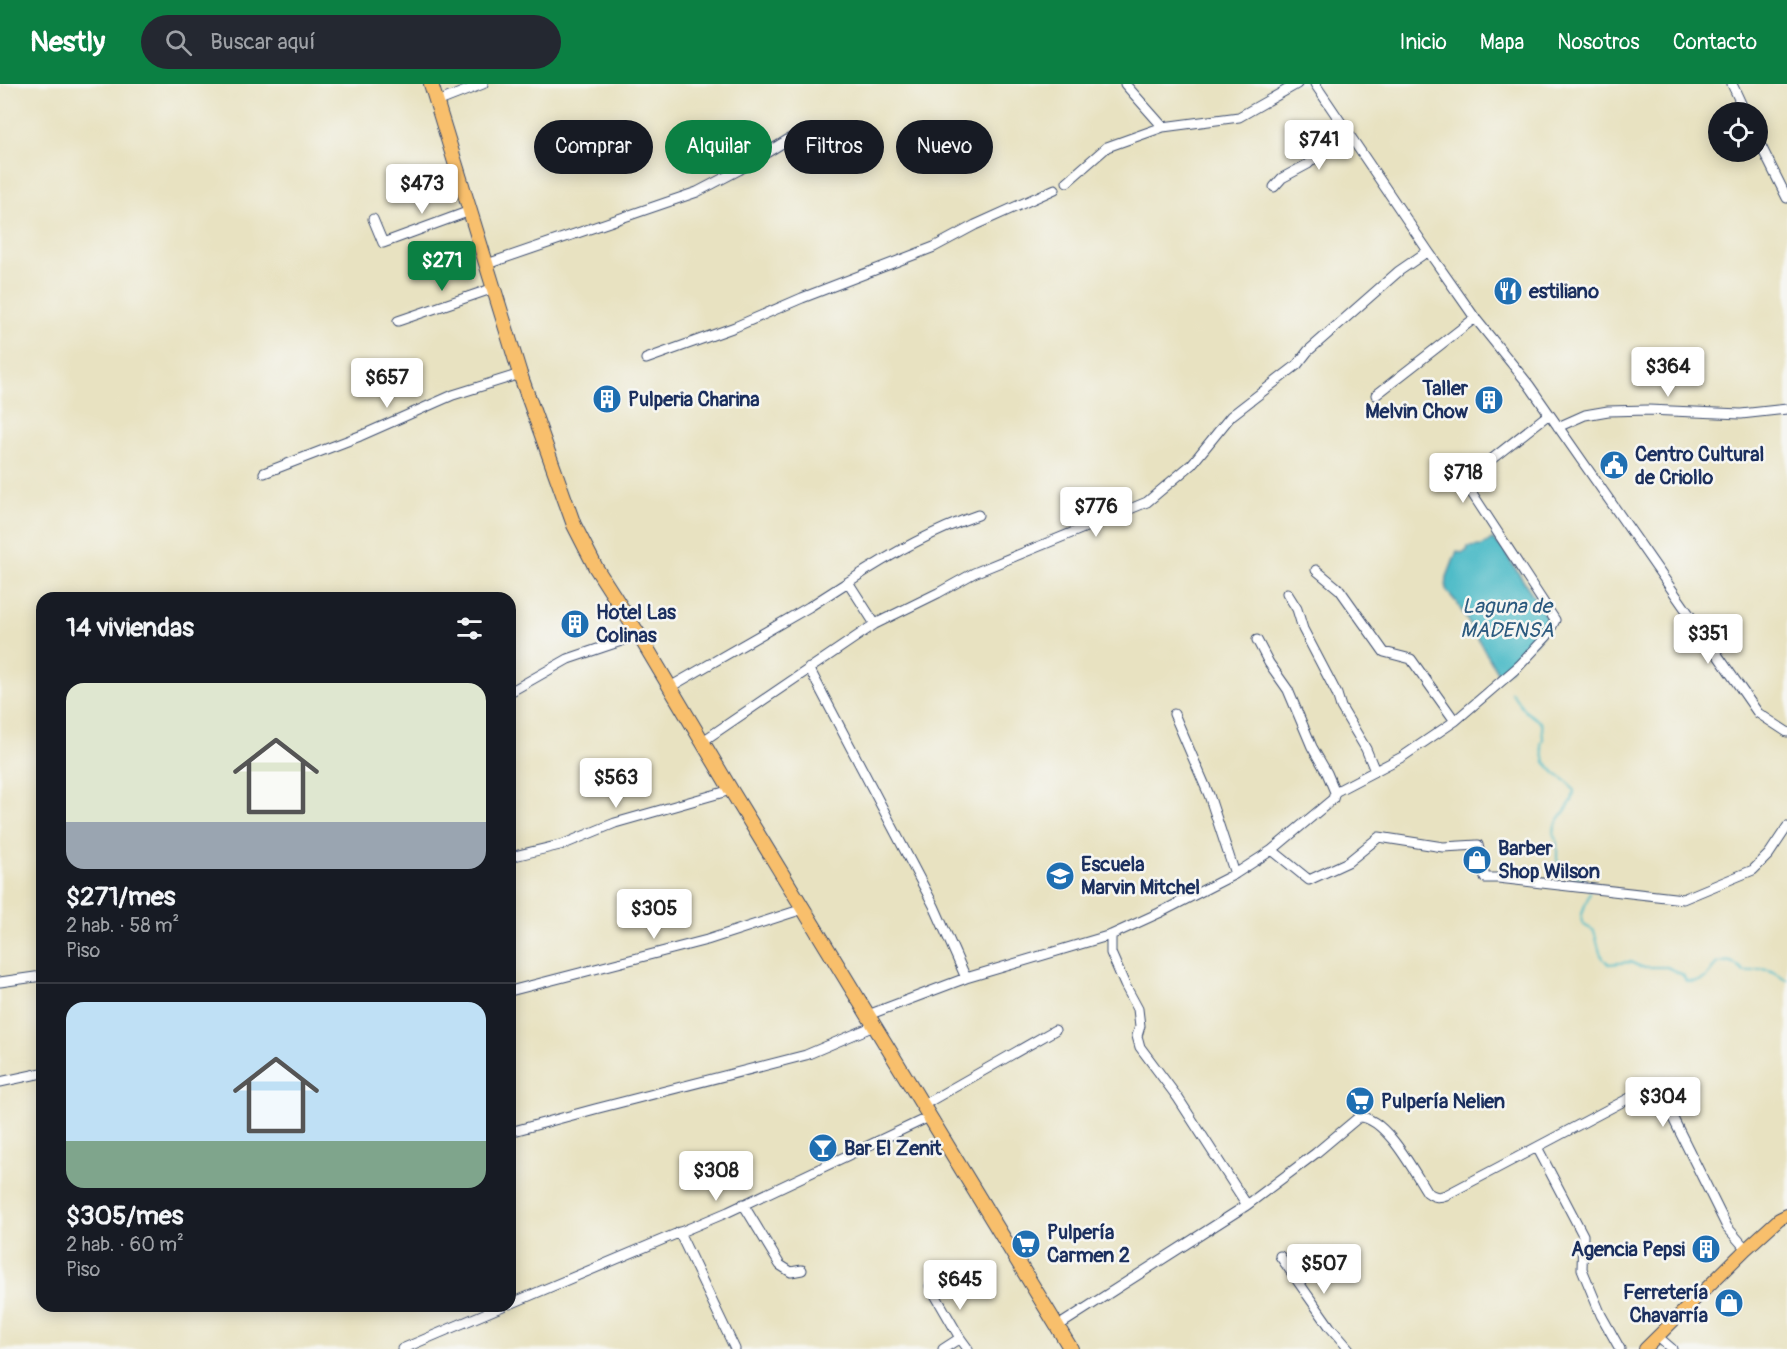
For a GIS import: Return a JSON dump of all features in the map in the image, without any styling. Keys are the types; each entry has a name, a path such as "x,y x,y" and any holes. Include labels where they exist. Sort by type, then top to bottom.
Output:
{"highway":[{"path":"431,84 520,374 574,525 596,568 639,635 1071,1349"}],"main road":[{"path":"1645,1349 1746,1249 1779,1219 1787,1215"}],"street":[{"path":"437,102 483,84"},
{"path":"1125,84 1163,127"},
{"path":"1067,182 1107,147 1163,127 1239,117 1297,84"},
{"path":"1315,84 1475,318 1530,385 1758,713 1787,732"},
{"path":"1732,84 1740,102"},
{"path":"1274,187 1282,178 1308,164 1328,145 1348,135"},
{"path":"487,264 697,192 739,170 784,142"},
{"path":"1768,160 1787,198"},
{"path":"646,359 735,327 802,298 934,247 975,225 1055,189"},
{"path":"373,219 383,243 470,212"},
{"path":"703,741 875,624 974,573 1147,502 1192,464 1231,416 1297,365 1308,351 1428,250"},
{"path":"398,321 494,288"},
{"path":"1376,394 1475,318"},
{"path":"264,473 360,436 453,395 520,374"},
{"path":"1558,427 1585,415 1608,411 1648,410 1741,414 1787,409"},
{"path":"1335,792 1402,758 1455,721 1519,666 1547,636 1555,620 1464,481 1549,414"},
{"path":"670,687 799,613 888,556 948,525 978,515"},
{"path":"1316,570 1340,590 1383,652 1411,659 1455,721"},
{"path":"848,582 875,624"},
{"path":"1287,593 1297,609 1303,629 1337,694 1341,707 1366,749 1375,771"},
{"path":"516,688 568,658 639,635"},
{"path":"516,1130 806,1055 871,1021 966,978 1111,935 1235,874 1272,850 1333,799 1335,792 1312,747 1288,690 1269,663 1257,640"},
{"path":"809,668 934,906 966,978"},
{"path":"1174,714 1209,795 1235,874"},
{"path":"516,856 564,844 615,823 731,790"},
{"path":"1272,850 1309,880 1348,862 1379,837 1443,848 1478,845 1485,878 1683,899 1754,870 1769,854 1787,827"},
{"path":"516,989 707,940 803,909"},
{"path":"1111,935 1111,953 1138,1008 1140,1026 1137,1036 1140,1047 1178,1098 1247,1205"},
{"path":"0,982 36,977"},
{"path":"516,1301 743,1204 926,1111 1055,1030"},
{"path":"0,1082 36,1074"},
{"path":"1058,1326 1247,1205 1359,1117 1366,1117 1377,1124 1394,1141 1427,1192 1439,1197 1656,1084 1726,1227 1746,1249"},
{"path":"1537,1147 1583,1235 1582,1269 1601,1315 1620,1349"},
{"path":"743,1204 780,1264 791,1272 802,1270"},
{"path":"679,1232 735,1349"},
{"path":"1280,1256 1330,1327 1349,1349"},
{"path":"930,1286 968,1349"},
{"path":"402,1349 489,1312"},
{"path":"1658,1337 1672,1349"},
{"path":"942,1349 960,1338"},
{"path":"424,1339 429,1349"}],"water":[{"name":"Laguna de MADENSA","path":"1492,539 1504,550 1548,620 1538,639 1511,659 1511,669 1500,677 1457,603 1446,590 1447,577 1457,551 1461,553 1467,551 1468,547 1482,546"}],"waterway":[{"path":"1511,692 1525,711 1542,726 1541,744 1545,762 1556,774 1568,782 1574,791 1572,801 1555,825 1557,859 1562,870 1583,879 1587,885"},
{"path":"1590,892 1581,919 1585,926 1594,931 1600,953 1609,964 1630,962 1641,967 1667,967 1683,975 1686,981 1692,982 1704,978 1716,964 1729,962 1744,972 1769,970 1787,979"}],"place":[{"name":"estiliano","path":"1508,291"},
{"name":"Pulperia Charina","path":"607,399"},
{"name":"Taller Melvin Chow","path":"1489,400"},
{"name":"Centro Cultural de Criollo","path":"1614,465"},
{"name":"Hotel Las Colinas","path":"575,624"},
{"name":"Barber Shop Wilson","path":"1477,860"},
{"name":"Escuela Marvin Mitchel","path":"1060,876"},
{"name":"Pulpería Nelien","path":"1360,1101"},
{"name":"Bar El Zenit","path":"823,1148"},
{"name":"Pulpería Carmen 2","path":"1026,1244"},
{"name":"Agencia Pepsi","path":"1706,1249"},
{"name":"Ferretería Chavarría","path":"1729,1303"}]}
